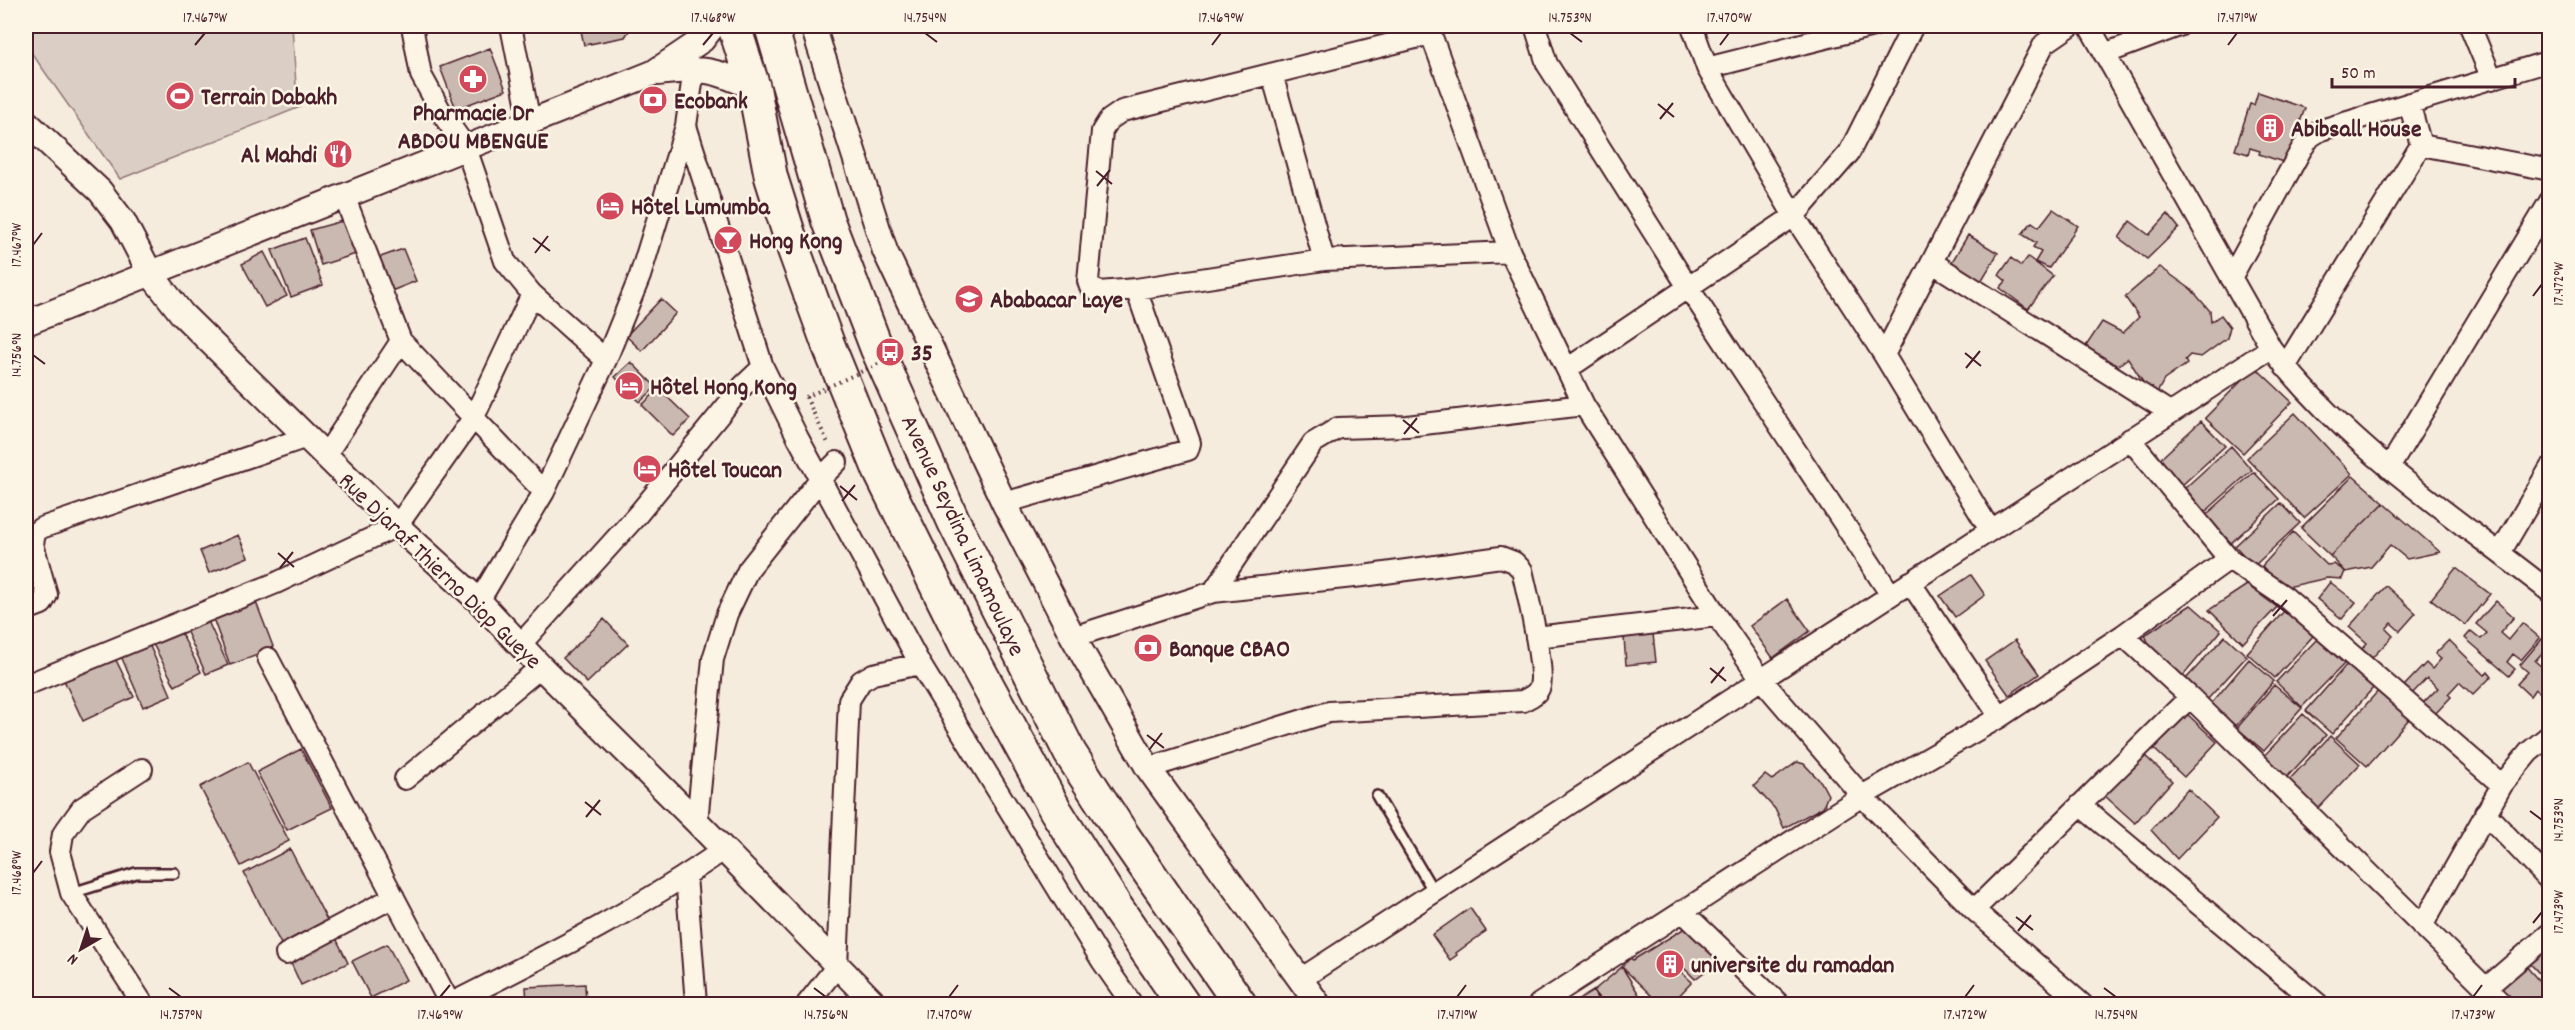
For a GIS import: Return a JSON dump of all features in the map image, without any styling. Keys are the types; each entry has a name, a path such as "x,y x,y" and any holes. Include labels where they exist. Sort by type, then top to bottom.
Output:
{"highway":[{"name":"Avenue Seydina Limamoulaye","path":"734,26 754,88 771,177 794,250 828,344 880,472 965,644 1056,811 1115,905 1184,1005"},
{"name":"Avenue Seydina Limamoulaye","path":"771,26 828,221 877,349 954,522 1070,753 1123,835 1240,1005"}],"street":[{"path":"412,26 421,75 443,116 466,148 505,261 532,294 606,360"},
{"path":"511,26 530,122"},
{"path":"653,74 702,40 713,26"},
{"path":"813,26 885,251 1004,503 1073,637 1148,768 1318,1005"},
{"path":"1535,26 1547,64 1688,287 1891,595"},
{"path":"1692,26 1707,68 1794,216 1884,355 1990,530"},
{"path":"1707,68 1873,26"},
{"path":"1567,369 1794,216 1849,153 1913,26"},
{"path":"1884,355 2044,44 2070,26"},
{"path":"2089,26 2271,348 2285,367 2339,423 2389,468 2550,592"},
{"path":"2104,54 2179,26"},
{"path":"2470,26 2492,79"},
{"path":"1510,252 1324,260 1136,289 1099,292 1090,287 1088,281 1102,131 1109,120 1122,111 1272,74 1430,30 1510,252 1584,405 1717,616 1761,679 1862,796 1974,910 2082,1005"},
{"path":"2231,278 2310,137 2321,130 2550,61"},
{"path":"479,601 544,492 606,360 640,276 686,126 694,68"},
{"path":"26,323 653,74 694,68 726,75 754,88"},
{"path":"1272,74 1324,260"},
{"path":"2285,367 2421,145 2409,104"},
{"name":"Rue Djaraf Thierno Diop Gueye","path":"26,122 100,191 123,221 150,273 182,314 397,526 479,601 541,667 697,822 875,1005"},
{"path":"686,126 762,367 920,664 1102,961 1132,1005"},
{"path":"2421,145 2550,170"},
{"path":"344,196 401,341 544,492"},
{"path":"2389,468 2550,201"},
{"path":"1933,263 2171,413"},
{"path":"1004,503 1182,453 1189,447 1190,443 1136,289"},
{"path":"26,685 276,583 397,526 474,417 532,294"},
{"path":"325,456 401,341"},
{"path":"1299,980 2271,348"},
{"path":"520,645 639,513 762,367"},
{"path":"1213,592 1313,443 1338,428 1407,426 1584,405"},
{"path":"26,610 42,604 47,595 33,544 35,533 41,528 307,437"},
{"path":"2130,439 2229,559 2285,597 2502,785"},
{"path":"697,822 713,659 727,614 748,570 820,479 837,462"},
{"path":"2500,553 2550,468"},
{"path":"1073,637 1213,592 1363,576 1501,557 1514,562 1522,570 1536,637 1541,684 1535,694 1523,701 1329,712 1148,768"},
{"path":"1539,1005 1862,796 2000,717 2123,635 2229,559"},
{"path":"1910,582 2000,717"},
{"path":"1536,637 1717,616"},
{"path":"2123,635 2190,697 2502,1005"},
{"path":"268,658 450,1004 579,939 687,876 723,850"},
{"path":"807,1005 837,966 849,700 861,681 873,674 920,664"},
{"path":"405,779 541,667"},
{"path":"1974,910 2190,697"},
{"path":"2422,926 2502,785 2529,752 2550,735"},
{"path":"142,769 82,808 63,834 60,852 71,893 143,1005"},
{"path":"2080,805 2318,1005"},
{"path":"2485,813 2550,882"},
{"path":"687,876 696,1005"},
{"path":"286,954 394,897"},
{"path":"1682,912 1779,1005"},
{"path":"2486,988 2550,933"}],"lane":[{"path":"1377,796 1434,893"},
{"path":"71,893 136,873 174,873"}],"path":[{"path":"837,462 806,397 904,352"}],"shaded area":[{"name":"Terrain Dabakh","path":"26,26 292,26 296,85 300,107 120,179 26,45"}],"building":[{"path":"580,26 632,26 625,37 584,45"},
{"name":"Pharmacie Dr ABDOU MBENGUE","path":"490,48 506,90 456,109 440,67"},
{"name":"Abibsall House","path":"2258,92 2305,108 2286,163 2259,154 2260,151 2250,148 2248,154 2235,150 2250,104 2254,105"},
{"path":"2053,209 2078,226 2049,268 2035,262 2041,252 2033,247 2036,243 2022,234 2032,222 2039,227"},
{"path":"2168,214 2179,228 2147,259 2119,238 2130,221 2149,235"},
{"path":"346,220 356,254 321,265 310,230"},
{"path":"1968,235 1998,253 1977,288 1947,270"},
{"path":"305,238 323,285 291,297 272,250"},
{"path":"403,249 416,281 389,292 375,259"},
{"path":"264,252 287,296 265,307 242,264"},
{"path":"2028,257 2053,276 2028,309 2000,288 2006,281 1999,275 2011,258 2021,266"},
{"path":"2160,267 2192,290 2210,311 2211,322 2221,315 2230,327 2227,338 2201,357 2190,355 2185,360 2187,364 2164,380 2158,391 2149,392 2128,358 2116,367 2104,365 2084,349 2102,322 2123,333 2139,317 2125,297"},
{"path":"661,299 676,313 642,351 626,336"},
{"path":"631,362 656,387 640,402 615,377"},
{"path":"2255,367 2292,402 2243,453 2205,418"},
{"path":"659,389 690,419 673,436 642,405"},
{"path":"2295,413 2352,474 2304,518 2247,458"},
{"path":"2201,421 2225,446 2181,486 2158,461"},
{"path":"2231,446 2252,470 2205,512 2185,488"},
{"path":"2254,472 2279,499 2231,543 2206,515"},
{"path":"2353,476 2384,503 2330,556 2301,528"},
{"path":"2281,503 2300,523 2254,566 2235,546"},
{"path":"2384,503 2440,552 2407,559 2390,545 2371,567 2346,572 2330,556"},
{"path":"2293,532 2327,565 2334,564 2345,571 2342,579 2327,578 2283,588 2262,566"},
{"path":"238,535 248,557 209,573 200,551"},
{"path":"2456,568 2490,594 2465,625 2431,599"},
{"path":"1971,575 1985,595 1955,617 1940,596"},
{"path":"2330,582 2356,602 2342,619 2317,599"},
{"path":"2247,585 2277,607 2243,643 2209,610"},
{"path":"2386,586 2416,613 2400,631 2391,623 2386,629 2393,636 2368,662 2358,653 2367,643 2349,627"},
{"path":"254,597 274,649 230,665 211,613"},
{"path":"1787,599 1810,631 1773,658 1750,626"},
{"path":"2496,601 2514,617 2500,633 2508,640 2522,623 2540,638 2521,660 2513,654 2507,662 2515,669 2509,676 2465,638 2471,631 2481,639 2487,633 2476,624"},
{"path":"2191,605 2221,631 2182,677 2152,651 2145,635"},
{"path":"2285,610 2313,636 2275,678 2247,653"},
{"path":"207,619 228,665 206,674 185,628"},
{"path":"604,619 628,644 587,683 563,658"},
{"path":"179,629 201,672 175,686 152,642"},
{"path":"1653,634 1656,662 1626,665 1624,637"},
{"path":"2225,636 2247,656 2207,700 2185,680"},
{"path":"2318,638 2344,664 2302,707 2276,682"},
{"path":"2542,639 2549,645 2535,661 2543,668 2550,661 2550,678 2544,684 2547,688 2542,694 2535,689 2530,696 2517,684 2528,672 2520,665"},
{"path":"2015,640 2039,674 2009,695 1985,661"},
{"path":"2449,640 2485,675 2488,671 2492,676 2473,695 2459,682 2448,694 2451,697 2435,714 2423,703 2438,688 2427,678 2410,696 2402,688 2426,663 2432,669 2441,659 2435,654"},
{"path":"149,644 171,695 143,707 121,656"},
{"path":"114,656 134,697 83,721 64,680"},
{"path":"2249,659 2274,681 2236,726 2210,705"},
{"path":"2348,663 2374,687 2332,734 2306,711"},
{"path":"2274,685 2302,708 2264,751 2237,728"},
{"path":"2379,690 2410,718 2367,766 2336,738"},
{"path":"2186,713 2217,742 2184,777 2153,748"},
{"path":"2303,714 2326,735 2287,777 2264,756"},
{"path":"2330,736 2360,764 2318,809 2288,781"},
{"path":"301,749 332,808 287,830 257,772"},
{"path":"2143,754 2172,781 2135,823 2105,796"},
{"path":"248,762 289,841 241,866 200,787"},
{"path":"1797,762 1804,764 1821,782 1828,795 1823,807 1784,828 1775,809 1754,786 1765,775 1772,780"},
{"path":"2188,789 2217,817 2177,859 2151,830"},
{"path":"290,849 327,920 281,944 244,873"},
{"path":"1470,908 1486,931 1450,960 1432,935"},
{"name":"universite du ramadan","path":"1685,928 1719,961 1695,979 1684,968 1680,971 1692,982 1671,1004 1651,1004 1656,1000 1622,967 1630,958 1633,960"},
{"path":"2550,936 2550,985 2524,957"},
{"path":"336,938 348,963 301,985 289,959"},
{"path":"387,944 406,980 371,998 352,961"},
{"path":"2523,963 2550,993 2550,1004 2512,1004 2497,987"},
{"path":"1622,967 1643,1001 1638,1004 1604,1004 1593,991"},
{"path":"585,984 586,1004 527,1004 526,987"},
{"path":"1593,991 1600,1004 1572,1004"}],"place":[{"name":"Pharmacie Dr ABDOU MBENGUE","path":"473,79"},
{"name":"Terrain Dabakh","path":"180,96"},
{"name":"Ecobank","path":"653,100"},
{"name":"Abibsall House","path":"2270,128"},
{"name":"Al Mahdi","path":"338,154"},
{"name":"Hôtel Lumumba","path":"610,206"},
{"name":"Hong Kong","path":"728,240"},
{"name":"Ababacar Laye","path":"969,299"},
{"name":"35","path":"890,352"},
{"name":"Hôtel Hong Kong","path":"629,386"},
{"name":"Hôtel Toucan","path":"647,469"},
{"name":"Banque CBAO","path":"1148,648"},
{"name":"universite du ramadan","path":"1670,964"}]}
